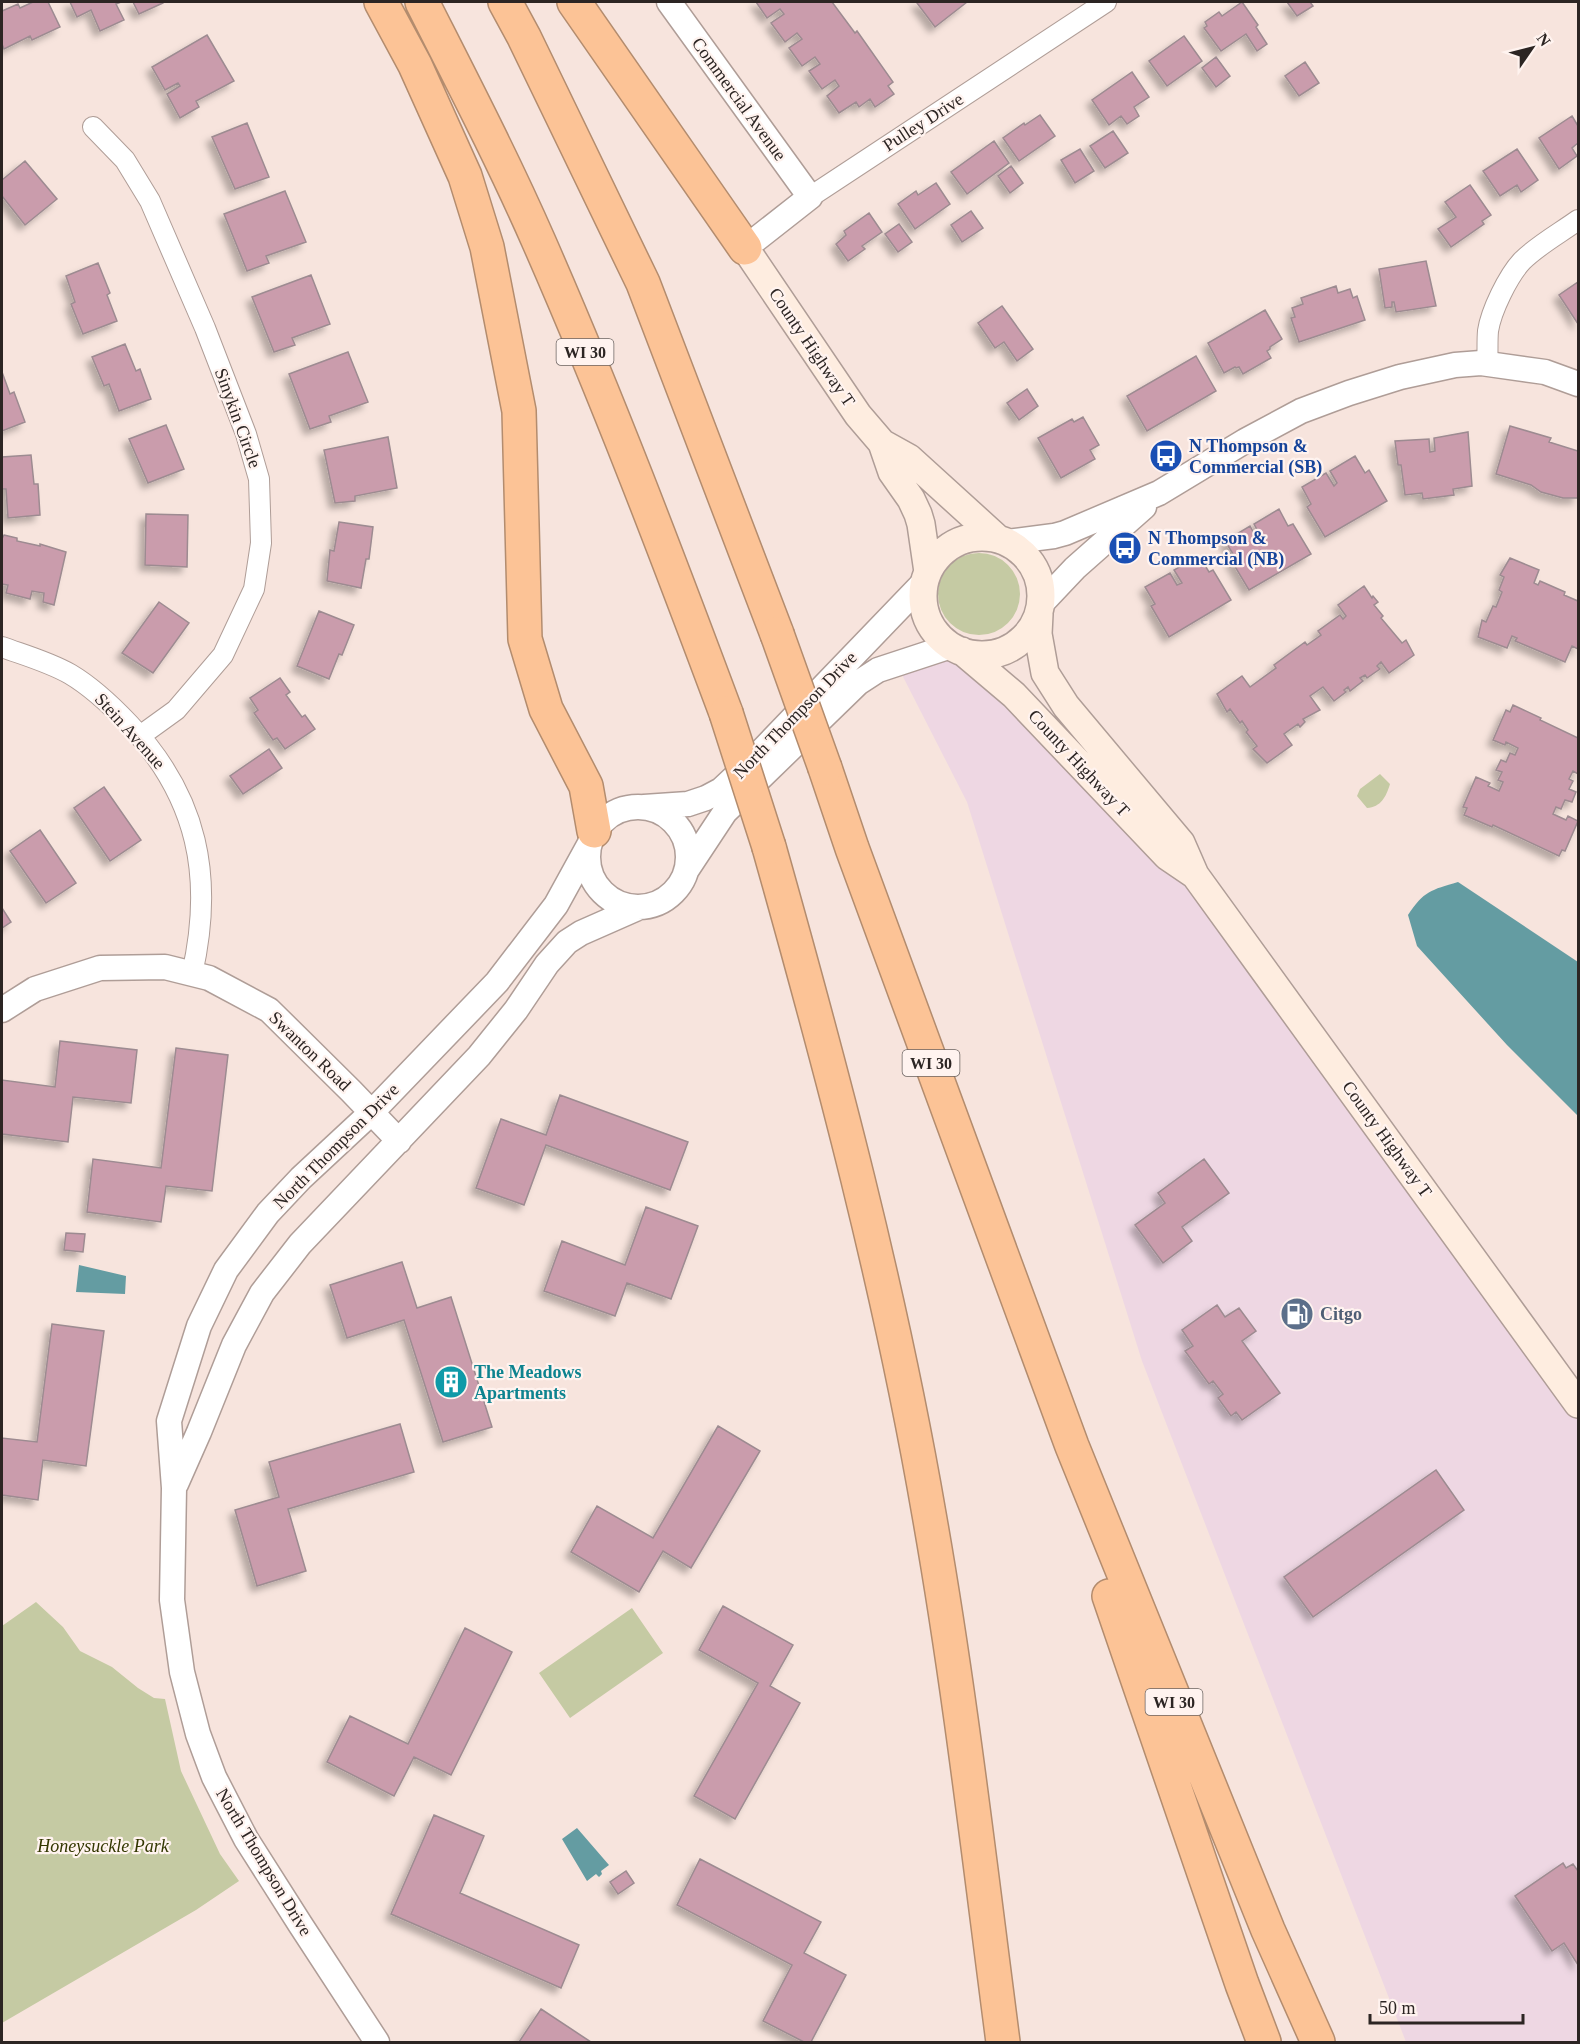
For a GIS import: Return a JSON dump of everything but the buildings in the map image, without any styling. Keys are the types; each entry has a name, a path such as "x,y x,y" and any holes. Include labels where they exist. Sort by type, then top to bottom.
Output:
{"highway":[{"path":"381,2 415,66 465,176 488,247 519,411 525,639 546,709 586,786 592,838"},
{"name":"WI 30","path":"422,2 468,91 538,241 648,504 726,713 768,847 846,1132 874,1246 909,1408 946,1616 1003,2043"},
{"name":"WI 30","path":"505,2 643,283 777,634 852,848 1072,1446 1268,1930 1317,2043"},
{"path":"574,2 745,248"},
{"path":"1072,1446 1096,1560 1264,2043"}],"main road":[{"name":"County Highway T","path":"745,248 858,415 882,443 909,458 1002,540"},
{"name":"County Highway T","path":"882,443 892,472 911,499 918,514 926,577"},
{"path":"983,536 1002,540 1024,554 1036,572 1040,582 1040,609 1029,633 1013,646 993,654 983,655 957,649 938,636 928,620 923,601 926,577 935,560 956,542 983,536"},
{"name":"County Highway T","path":"1040,609 1038,633 1045,673 1066,705 1181,843 1195,875 1578,1404"},
{"name":"County Highway T","path":"957,649 1014,695 1167,856 1195,875"}],"street":[{"name":"Commercial Avenue","path":"669,2 810,197"},
{"name":"Pulley Drive","path":"745,248 810,197 1106,2"},
{"name":"Sinykin Circle","path":"93,127 125,160 150,201 205,328 238,412 259,479 261,543 254,589 223,655 176,710 140,736"},
{"path":"1488,364 1488,331 1492,314 1520,263 1534,250 1578,220"},
{"path":"1002,540 1065,533 1159,493 1245,441 1301,411 1400,377 1455,365 1488,364 1545,372 1578,384"},
{"path":"1040,609 1075,568 1159,493"},
{"name":"North Thompson Drive","path":"644,807 688,804 721,790 752,761 926,577"},
{"name":"Stein Avenue","path":"2,647 50,664 69,674 108,703 140,736 168,772 189,816 200,875 202,903 199,943 192,974"},
{"name":"North Thompson Drive","path":"686,871 724,812 858,683 878,670 957,649"},
{"path":"629,807 644,807 660,812 674,822 684,837 687,854 686,871 679,885 655,904 640,907 625,905 611,899 599,889 591,875 588,860 592,838 604,819 629,807"},
{"name":"North Thompson Drive","path":"377,2043 246,1839 214,1777 198,1734 182,1672 172,1600 174,1488 169,1421 199,1326 226,1270 268,1213 301,1178 372,1112 497,982 556,905 592,838"},
{"name":"North Thompson Drive","path":"174,1488 234,1345 262,1293 300,1245 479,1056 516,1010 547,964 567,942 581,933 640,907"},
{"name":"Swanton Road","path":"2,1010 35,989 100,968 165,967 209,978 269,1010 399,1141"}],"shaded area":[{"path":"951,646 1167,856 1578,1404 1578,2042 1406,2042 1142,1361 967,802 896,663"}],"green space":[{"path":"979,553 995,556 1008,565 1017,578 1020,594 1017,610 1008,623 995,632 979,635 963,632 950,623 941,610 938,594 941,578 950,565 963,556"},
{"path":"1380,774 1390,784 1385,797 1376,806 1367,808 1357,796 1360,789"},
{"name":"Honeysuckle Park","path":"36,1602 63,1627 80,1651 112,1667 154,1698 165,1699 181,1771 220,1854 239,1881 196,1910 2,2023 2,1626"},
{"path":"632,1608 663,1653 570,1718 539,1673"}],"water":[{"path":"1458,882 1578,962 1578,1116 1507,1045 1417,946 1408,915 1429,892"},
{"path":"79,1265 126,1276 125,1294 76,1292"},
{"path":"577,1828 609,1865 601,1871 602,1874 599,1877 596,1874 587,1881 562,1839"}],"place":[{"name":"N Thompson & Commercial (SB)","path":"1166,456"},
{"name":"N Thompson & Commercial (NB)","path":"1125,548"},
{"name":"Citgo","path":"1297,1314"},
{"name":"The Meadows Apartments","path":"451,1382"}]}
